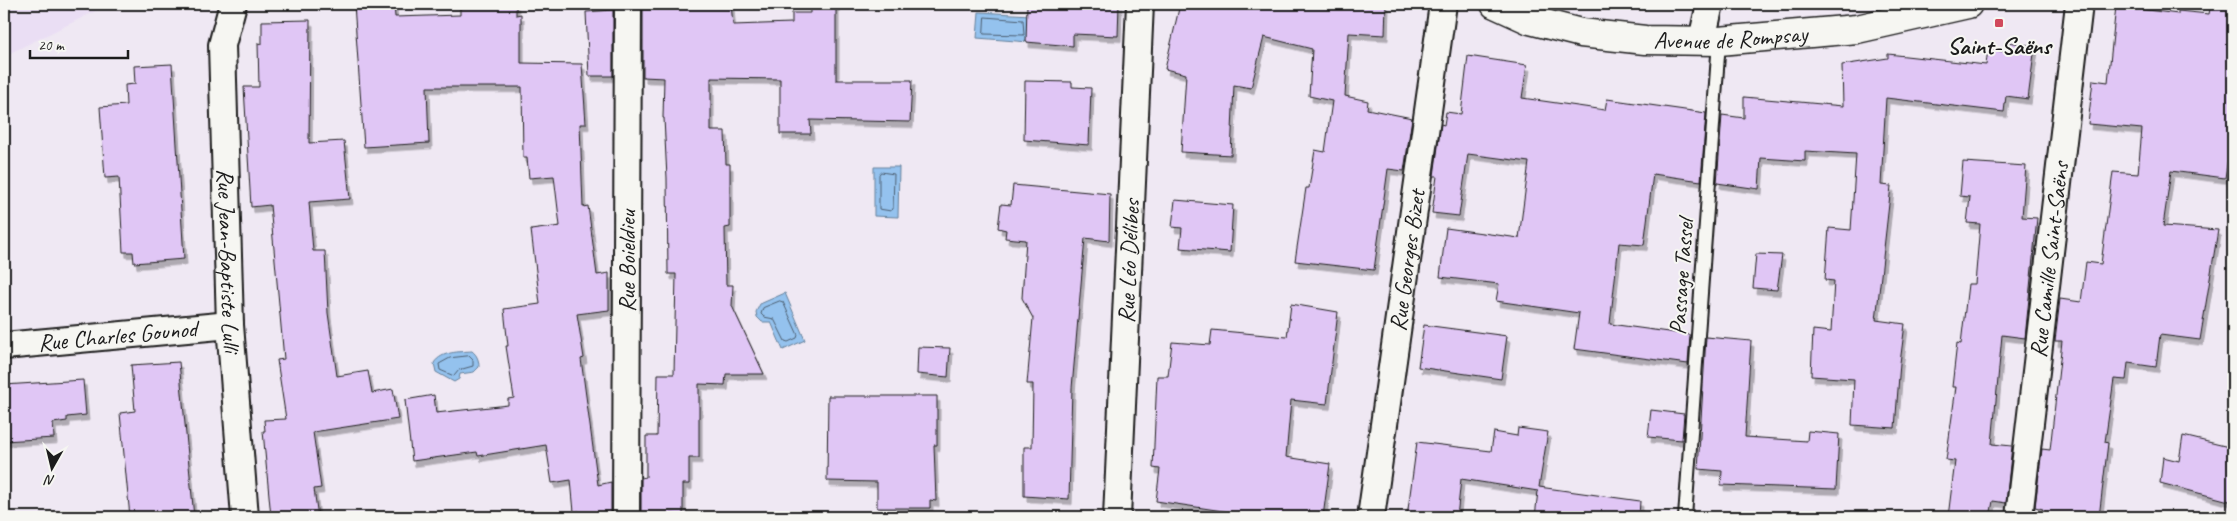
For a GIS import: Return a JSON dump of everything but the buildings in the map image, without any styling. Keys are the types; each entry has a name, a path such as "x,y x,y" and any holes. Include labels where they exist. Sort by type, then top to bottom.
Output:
{"street":[{"name":"Rue Jean-Baptiste Lulli","path":"233,4 222,45 230,325 245,517"},
{"name":"Rue Boieldieu","path":"626,517 628,4"},
{"name":"Rue Léo Délibes","path":"1117,517 1140,4"},
{"name":"Rue Georges Bizet","path":"1371,517 1443,4"},
{"name":"Avenue de Rompsay","path":"1494,4 1530,20 1581,33 1645,40 1711,41 1857,29 1968,4"},
{"path":"1710,4 1711,41"},
{"name":"Rue Camille Saint-Saëns","path":"2019,517 2079,4"},
{"name":"Rue Charles Gounod","path":"4,346 230,325"}],"lane":[{"name":"Passage Tassel","path":"1685,517 1711,41"}],"shaded area":[{"path":"4,4 110,4 4,56"}],"water":[{"path":"979,12 1030,15 1029,42 977,38"},
{"path":"874,167 899,167 898,217 874,216"},
{"path":"785,293 805,340 783,350 771,322 762,322 757,317 756,312 760,304"},
{"path":"472,351 479,364 479,367 474,372 460,374 459,379 454,382 436,372 434,363 441,356"},
{"path":"928,513 971,514 971,517 927,517"}],"place":[{"name":"Saint-Saëns","path":"1999,23"}]}
